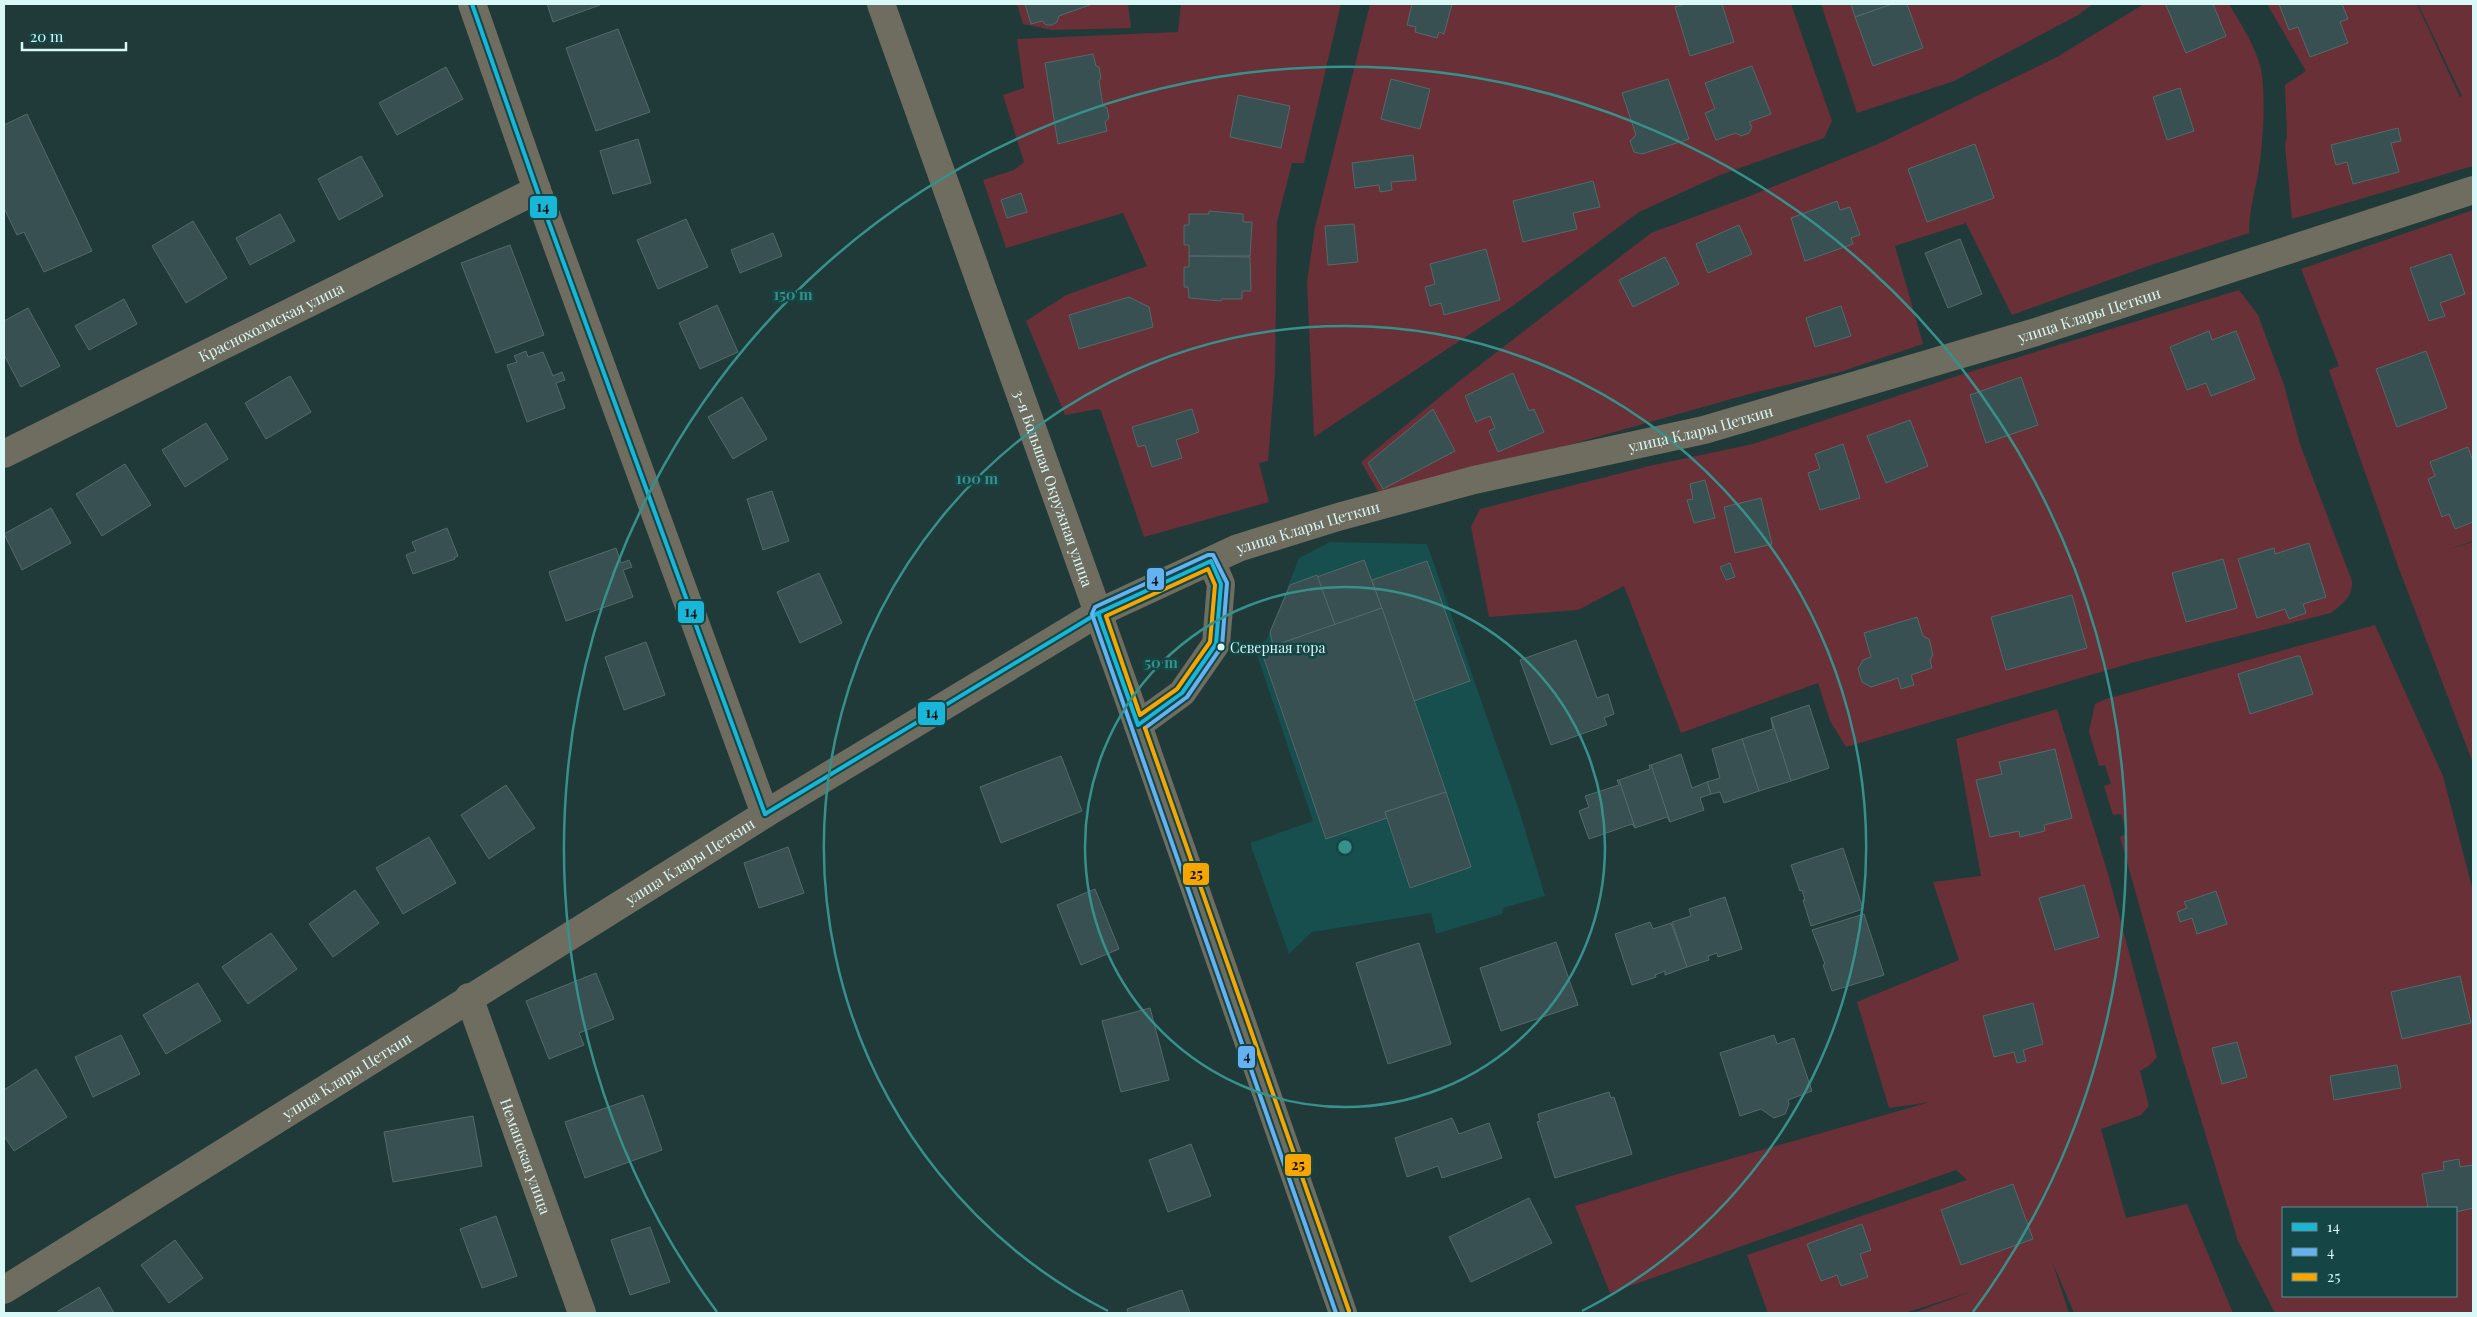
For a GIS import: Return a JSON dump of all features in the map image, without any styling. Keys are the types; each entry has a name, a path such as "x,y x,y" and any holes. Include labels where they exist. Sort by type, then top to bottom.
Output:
{"street":[{"path":"472,4 537,190 765,814"},
{"name":"3-я Большая Окружная улица","path":"881,4 1138,725 1343,1313"},
{"name":"Краснохолмская улица","path":"4,454 537,190"},
{"name":"улица Клары Цеткин","path":"4,1290 765,814 1098,613 1238,548 1329,520 1474,480 1714,427 2036,332 2473,190"},
{"path":"1138,725 1182,693 1216,644 1221,584 1211,561"},
{"name":"Неманская улица","path":"469,998 582,1313"}],"shaded area":[{"path":"1017,4 1128,4 1131,28 1052,30 1023,24"},
{"path":"1181,4 1341,4 1304,163 1292,163 1277,222 1275,372 1268,461 1259,463 1269,502 1144,537 1101,411 1098,409 1065,415 1026,321 1066,295 1147,266 1123,213 1006,248 983,180 1014,170 1024,162 1003,95 1024,88 1017,39 1178,32"},
{"path":"1370,4 1791,4 1832,121 1824,138 1720,175 1639,212 1514,305 1314,437 1307,282 1315,227"},
{"path":"1821,4 2093,4 2078,15 1954,81 1857,113"},
{"path":"2144,4 2229,4 2252,44 2261,69 2264,106 2259,169 2251,209 2249,233 2148,266 2012,315 1966,223 1895,246 1923,344 1840,372 1749,394 1551,450 1379,493 1361,462 1458,382 1651,233 1750,196 1878,144 2057,57"},
{"path":"2267,4 2417,4 2460,97 2462,96 2418,4 2473,4 2473,166 2292,219 2285,146 2287,135 2285,85 2306,71"},
{"path":"2473,210 2473,541 2447,550 2473,542 2473,763 2398,566 2329,370 2339,366 2301,269"},
{"path":"2239,290 2258,315 2284,385 2300,444 2352,581 2349,595 2331,613 2135,662 1846,747 1830,721 1818,683 1681,733 1624,586 1578,610 1489,617 1471,527 1480,509 1649,466 1753,444 1960,375"},
{"path":"1330,542 1427,544 1518,807 1545,896 1503,908 1502,914 1436,934 1431,913 1312,932 1289,954 1250,843 1313,821 1255,649 1267,639 1299,558"},
{"path":"2375,625 2443,776 2473,891 2473,1313 2275,1313 2238,1241 2181,1054 2120,837 2127,833 2121,814 2113,815 2104,786 2111,784 2105,765 2099,766 2089,731 2095,704 2106,699"},
{"path":"2057,709 2108,874 2157,1057 2150,1065 2140,1071 2149,1106 2141,1115 2101,1129 2126,1218 2187,1204 2233,1313 2074,1313 2052,1261 2069,1313 1913,1313 1973,1291 1905,1313 1768,1313 1747,1255 1967,1180 1956,1170 1610,1293 1575,1206 1671,1176 1930,1102 1889,1108 1857,1002 1959,960 1933,882 1981,876 1956,739"}],"building":[{"path":"547,4 599,4 600,5 553,22"},
{"path":"1025,4 1092,4 1059,16 1057,22 1052,25 1046,25 1042,21 1031,24"},
{"path":"1412,4 1452,4 1444,34 1439,32 1437,38 1415,32 1416,27 1407,25"},
{"path":"1685,4 1722,4 1734,42 1690,56 1675,7"},
{"path":"1851,4 1892,4 1855,17"},
{"path":"1892,4 1907,4 1923,48 1873,66 1855,17"},
{"path":"2213,4 2226,36 2186,53 2166,5"},
{"path":"2279,4 2342,4 2348,19 2340,22 2348,43 2310,57 2298,27 2289,30"},
{"path":"618,29 650,112 596,131 566,48"},
{"path":"1093,54 1096,66 1099,67 1103,106 1107,108 1109,118 1105,122 1107,131 1058,144 1045,63"},
{"path":"1752,66 1771,114 1749,122 1752,127 1749,133 1741,136 1736,133 1716,140 1705,113 1715,109 1705,83"},
{"path":"446,67 463,99 397,135 379,103"},
{"path":"1391,79 1430,89 1420,129 1381,119"},
{"path":"1668,79 1689,139 1642,154 1634,152 1630,141 1636,135 1622,93"},
{"path":"2180,88 2194,131 2167,140 2153,97"},
{"path":"1238,95 1290,106 1281,148 1230,137"},
{"path":"27,114 92,251 44,272 24,232 17,235 4,208 4,125"},
{"path":"2398,128 2401,141 2391,143 2399,172 2353,184 2347,162 2336,165 2331,145"},
{"path":"638,139 651,183 613,194 600,151"},
{"path":"1975,144 1994,198 1927,222 1908,169"},
{"path":"1413,155 1416,180 1391,182 1392,190 1380,192 1379,185 1355,188 1352,163"},
{"path":"361,156 383,196 339,220 318,179"},
{"path":"1593,181 1600,207 1573,213 1577,229 1523,242 1513,201"},
{"path":"1021,193 1027,212 1007,218 1001,200"},
{"path":"1837,201 1840,210 1850,207 1860,235 1851,238 1853,244 1805,261 1791,218"},
{"path":"1209,211 1243,214 1243,222 1252,222 1250,256 1189,256 1189,245 1184,245 1184,225 1189,225 1189,214 1209,214"},
{"path":"280,214 295,241 250,265 236,238"},
{"path":"686,219 708,267 658,289 637,240"},
{"path":"193,221 227,278 186,303 152,246"},
{"path":"1354,224 1358,262 1328,265 1325,226"},
{"path":"1739,225 1752,254 1708,273 1696,244"},
{"path":"773,233 782,256 740,273 731,250"},
{"path":"1960,239 1982,294 1948,308 1925,253"},
{"path":"510,245 544,335 496,353 461,263"},
{"path":"1486,249 1500,300 1444,315 1441,303 1430,306 1425,287 1435,284 1430,264"},
{"path":"2451,254 2465,294 2440,303 2445,316 2429,321 2410,268"},
{"path":"1189,256 1250,257 1251,291 1242,291 1242,299 1222,299 1221,301 1189,298 1188,287 1184,287 1184,267 1189,267"},
{"path":"1665,257 1679,284 1633,307 1619,280"},
{"path":"1129,297 1149,307 1153,327 1079,349 1069,315"},
{"path":"124,299 137,324 89,350 75,326"},
{"path":"717,305 738,352 700,369 679,323"},
{"path":"1841,306 1851,336 1815,347 1806,318"},
{"path":"28,308 60,366 21,387 4,355 4,321"},
{"path":"2209,331 2212,340 2236,331 2255,379 2211,396 2206,383 2187,390 2170,347"},
{"path":"526,351 528,357 543,352 553,376 562,372 565,380 556,383 565,408 527,422 507,365 517,362 514,356"},
{"path":"2426,351 2447,408 2397,427 2376,369"},
{"path":"1513,373 1529,411 1534,409 1544,432 1498,452 1489,431 1495,428 1490,416 1476,422 1465,396"},
{"path":"290,376 311,412 266,439 245,403"},
{"path":"2021,377 2038,425 1986,443 1970,395"},
{"path":"742,397 767,439 733,459 708,417"},
{"path":"1192,409 1199,432 1176,440 1182,458 1152,467 1145,445 1138,447 1132,427"},
{"path":"1433,409 1455,451 1383,489 1368,463"},
{"path":"1910,420 1928,466 1886,483 1867,436"},
{"path":"206,423 228,459 185,487 162,450"},
{"path":"1843,444 1860,498 1820,510 1808,473 1820,469 1815,454"},
{"path":"2468,447 2473,462 2473,522 2455,529 2449,514 2442,517 2428,479 2435,476 2430,462"},
{"path":"125,464 151,505 102,536 76,494"},
{"path":"1705,480 1715,518 1694,523 1687,500 1693,499 1690,484"},
{"path":"772,491 789,541 763,550 747,499"},
{"path":"1761,498 1772,544 1735,553 1724,507"},
{"path":"51,508 71,543 22,570 4,534"},
{"path":"447,528 458,556 455,559 413,574 406,555 416,551 412,542"},
{"path":"2309,543 2326,597 2303,604 2306,613 2289,619 2285,609 2257,618 2238,559 2274,548 2275,554"},
{"path":"616,548 621,563 629,560 632,567 623,570 633,597 566,621 549,572"},
{"path":"2223,559 2237,608 2186,622 2172,573"},
{"path":"1364,560 1382,608 1335,625 1317,577"},
{"path":"1427,561 1470,681 1414,701 1372,580"},
{"path":"1730,563 1735,577 1726,580 1720,567"},
{"path":"819,573 842,623 800,643 777,592"},
{"path":"1317,575 1335,625 1273,646 1270,632 1290,585"},
{"path":"2072,595 2087,648 2006,670 1991,617"},
{"path":"1382,608 1446,792 1385,812 1387,818 1326,839 1261,650"},
{"path":"1917,617 1923,636 1929,639 1933,655 1930,660 1932,668 1911,675 1914,685 1901,689 1898,678 1871,687 1862,682 1858,669 1863,660 1871,657 1864,633"},
{"path":"1576,640 1597,698 1608,694 1614,714 1604,718 1607,725 1551,745 1520,660"},
{"path":"646,642 665,695 624,710 605,657"},
{"path":"2300,656 2313,694 2250,714 2238,674"},
{"path":"1809,705 1829,768 1791,781 1771,718"},
{"path":"1771,718 1791,781 1759,791 1742,739 1773,729"},
{"path":"1742,739 1759,791 1724,803 1720,792 1711,794 1707,782 1720,778 1712,749"},
{"path":"2055,749 2072,818 2044,825 2045,831 2020,837 2019,831 1990,837 1976,780 2002,774 1999,762"},
{"path":"1681,754 1692,788 1707,782 1711,794 1700,798 1704,810 1670,822 1651,765"},
{"path":"1061,756 1082,811 1001,843 980,787"},
{"path":"1649,765 1651,765 1670,822 1667,817 1635,828 1619,780 1650,769"},
{"path":"1617,780 1619,780 1635,828 1632,824 1589,839 1579,811 1589,807 1585,796 1619,785"},
{"path":"506,785 535,828 489,859 461,815"},
{"path":"1446,792 1471,867 1410,888 1385,812"},
{"path":"429,837 456,883 403,914 376,868"},
{"path":"788,847 804,893 759,908 744,863"},
{"path":"1843,848 1863,909 1811,926 1802,890 1800,891 1791,865"},
{"path":"2084,885 2099,937 2055,950 2039,898"},
{"path":"1095,889 1119,949 1081,965 1057,905"},
{"path":"355,890 379,923 333,957 309,924"},
{"path":"2216,891 2227,924 2197,934 2192,918 2180,922 2177,912 2187,908 2184,902"},
{"path":"1725,897 1742,949 1718,957 1717,953 1708,956 1709,960 1687,967 1672,922 1691,916 1689,909"},
{"path":"1864,914 1884,975 1832,991 1823,965 1825,964 1812,930"},
{"path":"1650,922 1653,929 1671,923 1687,967 1665,975 1665,971 1655,975 1656,977 1632,985 1615,934"},
{"path":"271,933 297,969 248,1004 222,967"},
{"path":"1556,942 1578,1005 1501,1031 1480,968"},
{"path":"1419,943 1451,1044 1388,1064 1356,963"},
{"path":"596,973 614,1019 579,1033 584,1045 549,1059 526,1001"},
{"path":"2460,976 2471,1023 2402,1039 2391,992"},
{"path":"198,983 221,1021 166,1054 143,1015"},
{"path":"2033,1003 2043,1044 2023,1050 2026,1061 2017,1063 2014,1052 1994,1057 1983,1016"},
{"path":"1150,1008 1169,1080 1121,1092 1102,1021"},
{"path":"121,1035 140,1074 93,1097 75,1057"},
{"path":"1774,1035 1777,1044 1794,1038 1812,1091 1788,1100 1789,1104 1785,1114 1774,1118 1761,1109 1740,1116 1720,1053"},
{"path":"2237,1042 2247,1077 2222,1084 2212,1048"},
{"path":"2397,1065 2401,1088 2334,1100 2330,1076"},
{"path":"36,1069 67,1117 14,1151 4,1136 4,1090"},
{"path":"1609,1092 1611,1098 1614,1097 1632,1154 1555,1178 1537,1122 1540,1121 1538,1114"},
{"path":"643,1095 662,1150 585,1178 565,1122"},
{"path":"473,1116 482,1166 393,1182 384,1132"},
{"path":"1452,1118 1459,1134 1489,1123 1502,1158 1442,1178 1438,1166 1407,1177 1395,1138"},
{"path":"1191,1144 1211,1196 1168,1212 1149,1160"},
{"path":"2459,1159 2460,1167 2473,1165 2473,1208 2457,1212 2457,1207 2428,1207 2422,1174 2444,1170 2443,1162"},
{"path":"2013,1184 2033,1239 1961,1265 1941,1210"},
{"path":"1529,1198 1552,1243 1471,1282 1449,1237"},
{"path":"496,1216 517,1276 482,1288 460,1229"},
{"path":"1862,1224 1871,1250 1860,1254 1868,1277 1841,1286 1837,1275 1821,1281 1807,1244"},
{"path":"650,1227 670,1282 630,1295 611,1240"},
{"path":"175,1240 203,1278 169,1303 141,1265"},
{"path":"99,1287 114,1313 59,1313 58,1311"},
{"path":"1182,1290 1190,1313 1128,1313 1127,1309"}],"transit line":[{"name":"14","path":"472,4 537,190 765,814"},
{"name":"4","path":"1145,728 1187,697 1222,646 1227,583 1213,555 1208,555 1095,607 1092,614 1336,1313"},
{"name":"14","path":"1211,561 1221,584 1216,644 1182,693 1138,725 1098,613 1211,561"},
{"name":"25","path":"1208,569 1215,585 1210,642 1177,689 1140,715 1106,616 1208,569"},
{"name":"14","path":"765,814 1098,613"},
{"name":"25","path":"1145,728 1349,1311"}],"place":[{"name":"Северная гора","path":"1221,647"}]}
